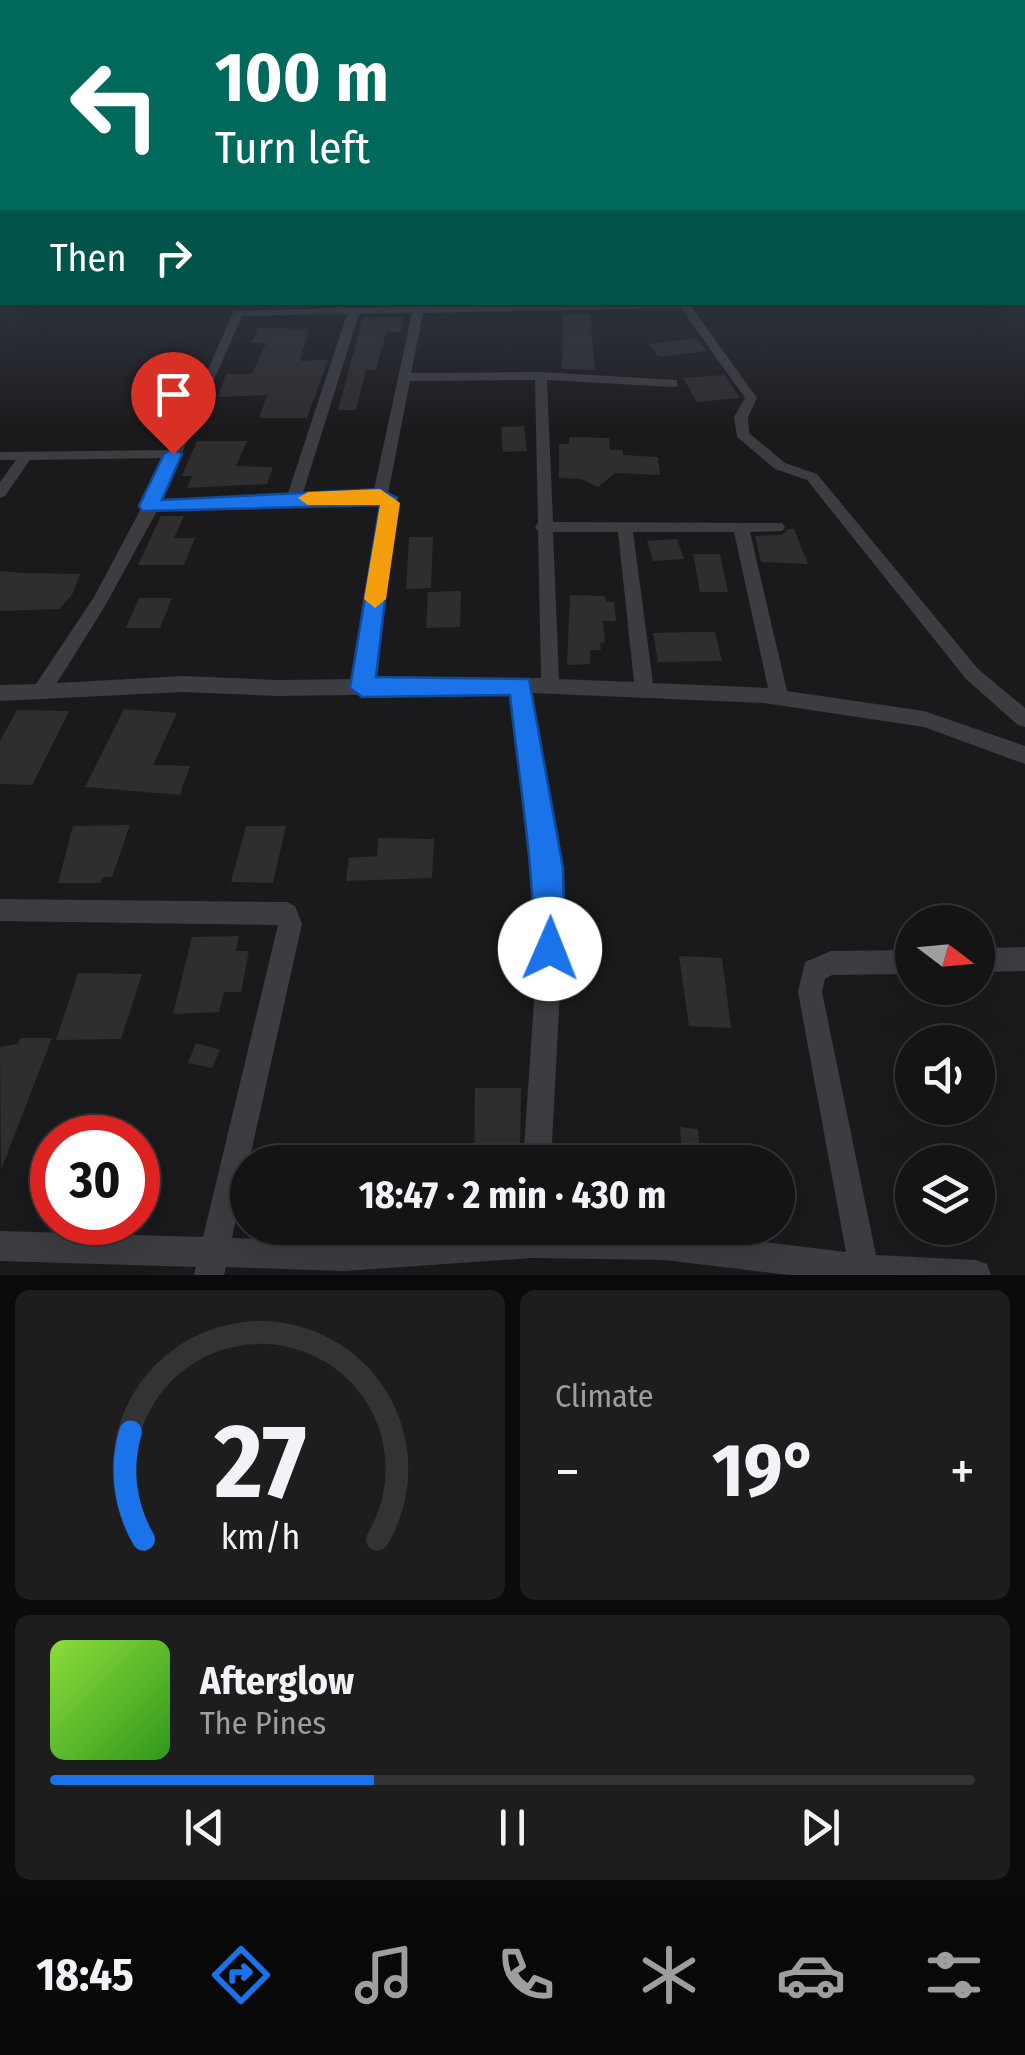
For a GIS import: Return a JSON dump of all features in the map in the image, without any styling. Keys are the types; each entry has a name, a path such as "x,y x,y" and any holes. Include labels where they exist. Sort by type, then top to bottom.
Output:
{"street":[{"path":"42,690 83,633 149,506 234,314"},
{"path":"294,499 345,314"},
{"path":"380,496 418,314"},
{"path":"689,314 751,398 739,426 742,434 780,466 812,477 972,674 1025,718"},
{"path":"406,377 541,376 672,383"},
{"path":"541,376 542,528 550,688"},
{"path":"0,456 173,454"},
{"path":"0,493 26,456"},
{"path":"149,506 380,496 390,503 362,688"},
{"path":"625,527 644,688"},
{"path":"741,527 780,697"},
{"path":"542,528 777,527"},
{"path":"0,693 228,684 644,688 780,697 924,719 1025,755"},
{"path":"520,686 552,914 538,1145"},
{"path":"0,910 287,914 290,924 210,1264"},
{"path":"995,960 1025,959"},
{"path":"864,1269 810,992 814,971 831,964 895,962"},
{"path":"0,1246 210,1264 442,1245"},
{"path":"664,1245 864,1269 976,1275"}],"building":[{"path":"563,314 590,314 595,370 562,369"},
{"path":"403,317 400,332 386,332 376,370 366,370 356,410 338,410 363,318"},
{"path":"258,328 309,329 300,361 328,360 307,418 259,418 267,395 218,397 226,374 252,374 266,343 251,343"},
{"path":"696,338 707,351 659,357 648,344"},
{"path":"724,375 740,398 697,402 683,378"},
{"path":"524,426 527,451 503,452 501,427"},
{"path":"569,437 609,438 610,450 623,450 623,455 658,457 660,475 615,473 598,487 581,479 559,478 559,444 569,444"},
{"path":"197,441 247,441 236,466 273,467 267,484 187,488 192,476 182,476"},
{"path":"161,516 184,516 174,538 195,538 184,565 138,565"},
{"path":"794,529 808,564 761,562 755,536 782,535"},
{"path":"409,537 433,537 431,588 406,589"},
{"path":"677,539 684,559 653,561 647,541"},
{"path":"693,554 720,554 728,592 700,592"},
{"path":"0,571 80,574 72,595 59,609 0,611"},
{"path":"461,591 460,627 426,628 428,592"},
{"path":"570,595 605,596 606,602 614,602 616,621 603,621 605,642 600,643 601,650 590,650 590,664 567,665"},
{"path":"139,598 172,598 160,628 126,628"},
{"path":"715,632 722,661 658,662 653,633"},
{"path":"124,709 177,713 153,765 190,766 180,795 85,787"},
{"path":"17,710 69,711 32,785 0,784 0,741"},
{"path":"130,825 112,877 103,877 100,883 58,883 73,826"},
{"path":"246,826 286,826 273,883 231,882"},
{"path":"378,838 434,839 432,878 346,881 349,858 377,856"},
{"path":"239,936 236,951 249,951 241,992 224,992 219,1012 173,1014 192,937"},
{"path":"679,956 722,958 731,1028 689,1026"},
{"path":"78,973 142,974 121,1039 56,1040"},
{"path":"21,1038 52,1038 1,1170 0,1047 18,1044"},
{"path":"196,1043 220,1050 212,1068 188,1063"},
{"path":"475,1088 521,1088 520,1145 474,1145"},
{"path":"680,1127 698,1129 699,1145 681,1145"}],"slow traffic":[{"path":"308,498 380,496 390,503 375,599"}],"route":[{"path":"173,454 149,506 380,496 390,503 362,688 520,686 538,823 548,868 550,949"}]}
